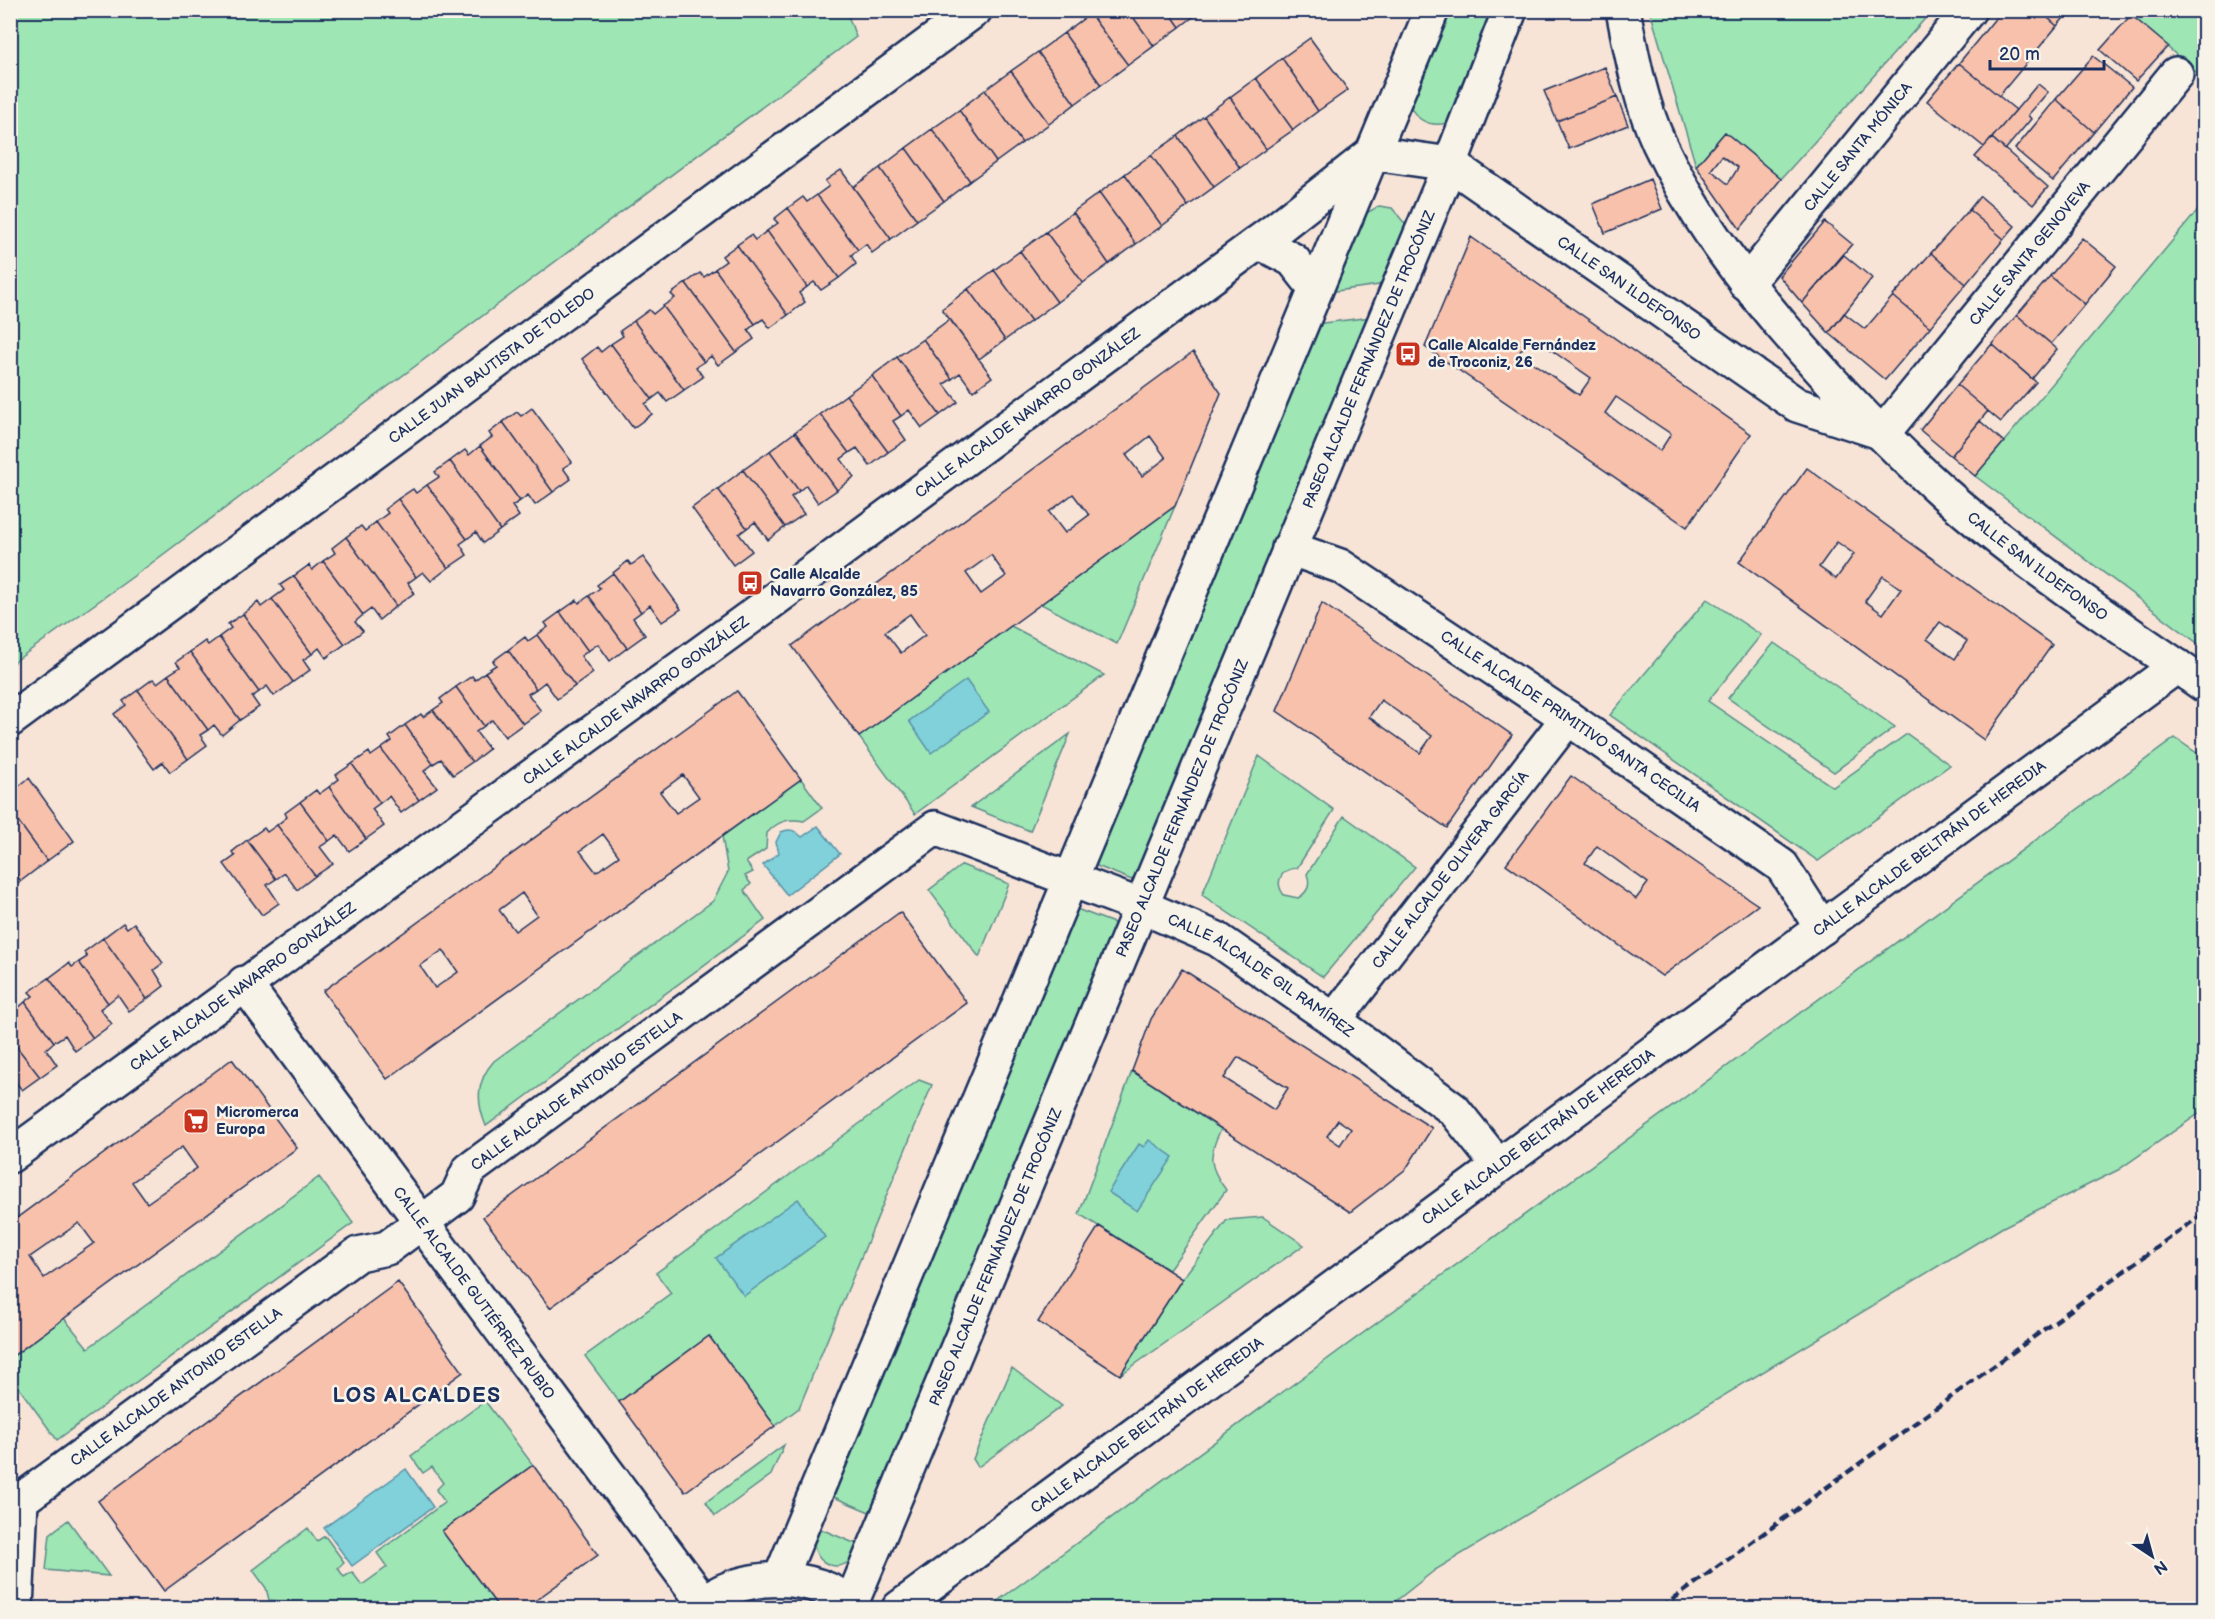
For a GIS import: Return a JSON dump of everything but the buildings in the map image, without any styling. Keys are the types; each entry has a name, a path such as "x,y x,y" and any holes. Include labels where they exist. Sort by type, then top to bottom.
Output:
{"street":[{"name":"CALLE JUAN BAUTISTA DE TOLEDO","path":"10,720 975,10"},
{"path":"780,1579 1432,10"},
{"name":"PASEO ALCALDE FERNÁNDEZ DE TROCÓNIZ","path":"853,1606 1289,548 1450,164 1510,10"},
{"name":"CALLE SAN ILDEFONSO","path":"1623,10 1636,79 1659,142 1690,204 1746,284 1816,366 1945,494 2016,552 2205,685"},
{"name":"CALLE SANTA MÓNICA","path":"1746,284 1968,10"},
{"name":"CALLE SANTA GENOVEVA","path":"1883,433 2176,74"},
{"name":"CALLE SAN ILDEFONSO","path":"1373,153 1450,164 1797,405 1883,433"},
{"name":"CALLE ALCALDE NAVARRO GONZÁLEZ","path":"10,1156 244,983 751,616 1259,242 1373,153"},
{"path":"1259,242 1293,260 1316,289"},
{"name":"CALLE ALCALDE PRIMITIVO SANTA CECILIA","path":"1289,548 1340,566 1568,718 1782,866 1822,928"},
{"name":"CALLE ALCALDE BELTRÁN DE HEREDIA","path":"899,1608 2178,666"},
{"name":"CALLE ALCALDE OLIVERA GARCÍA","path":"1334,1020 1568,718"},
{"name":"CALLE ALCALDE GIL RAMÍREZ","path":"935,828 1143,907 1217,939 1334,1020 1454,1110 1486,1150"},
{"name":"CALLE ALCALDE ANTONIO ESTELLA","path":"16,1608 21,1500 358,1254 387,1248 422,1223 458,1196 470,1170 935,828"},
{"name":"CALLE ALCALDE GUTIÉRREZ RUBIO","path":"244,983 701,1606"},
{"path":"701,1606 727,1589 744,1583 780,1579 818,1586 853,1606"}],"green space":[{"path":"11,10 846,10 856,37 145,568 11,664"},
{"path":"1445,11 1500,11 1448,123 1431,124 1417,116 1410,106"},
{"path":"1650,11 1932,11 1781,179 1725,132 1696,166"},
{"path":"2126,11 2204,11 2204,79"},
{"path":"2204,203 2204,648 1975,476"},
{"path":"1379,206 1392,208 1406,225 1404,239 1386,284 1329,292 1361,216"},
{"path":"1372,317 1137,882 1092,864 1315,324"},
{"path":"1175,506 1117,644 1041,604"},
{"path":"1707,599 1761,635 1708,701 1833,787 1907,734 1950,765 1818,861 1610,715"},
{"path":"1011,626 1104,675 915,814 859,737"},
{"path":"1774,643 1895,727 1834,772 1728,698"},
{"path":"1070,734 1030,831 971,807"},
{"path":"2175,738 2204,758 2204,1110 2118,1170 2003,1227 1435,1570 1387,1608 988,1608"},
{"path":"1259,756 1334,810 1297,868 1287,871 1281,877 1280,885 1284,895 1298,898 1306,891 1309,885 1307,874 1344,816 1415,867 1323,977 1202,895"},
{"path":"801,779 822,808 804,821 788,820 779,823 767,833 766,849 746,862 753,872 745,876 751,884 744,890 765,920 486,1126 479,1100 484,1076 494,1061 713,901 728,872 722,836"},
{"path":"962,865 1009,884 979,957 929,890"},
{"path":"1074,908 1119,925 874,1514 829,1495"},
{"path":"1132,1071 1221,1129 1214,1146 1212,1160 1216,1174 1226,1190 1169,1270 1079,1214"},
{"path":"919,1080 932,1085 799,1408 775,1426 709,1336 619,1402 585,1356 671,1293 656,1273"},
{"path":"319,1177 353,1223 57,1440 11,1377 11,1358 64,1318 88,1348"},
{"path":"1263,1217 1304,1245 1120,1375 1182,1279 1227,1220"},
{"path":"1012,1368 1062,1406 978,1467 973,1459"},
{"path":"485,1401 533,1465 442,1531 499,1608 367,1608 269,1600 266,1588 253,1570 308,1528 317,1541 325,1536 344,1562 338,1568 344,1577 352,1572 362,1585 387,1567 377,1553 445,1502 436,1490 443,1483 432,1467 423,1473 411,1456"},
{"path":"784,1445 771,1475 715,1516 706,1502"},
{"path":"68,1520 109,1576 46,1570 50,1534"},
{"path":"816,1527 861,1546 846,1564 837,1566 828,1564 815,1551"}],"water":[{"path":"966,680 989,712 931,753 909,721"},
{"path":"818,826 840,854 787,895 763,865 779,853 776,842 781,832 792,830 802,837"},
{"path":"1149,1140 1173,1157 1137,1211 1108,1192 1139,1144 1144,1147"},
{"path":"798,1199 825,1237 744,1296 716,1258"},
{"path":"406,1469 433,1507 352,1566 324,1528"}],"railway":[{"path":"1661,1608 2204,1213"}],"place":[{"name":"Calle Alcalde Fernández de Troconiz, 26","path":"1408,354"},
{"name":"Calle Alcalde Navarro González, 85","path":"750,583"},
{"name":"Micromerca Europa","path":"196,1121"}],"district":[{"name":"LOS ALCALDES","path":"417,1395"}]}
